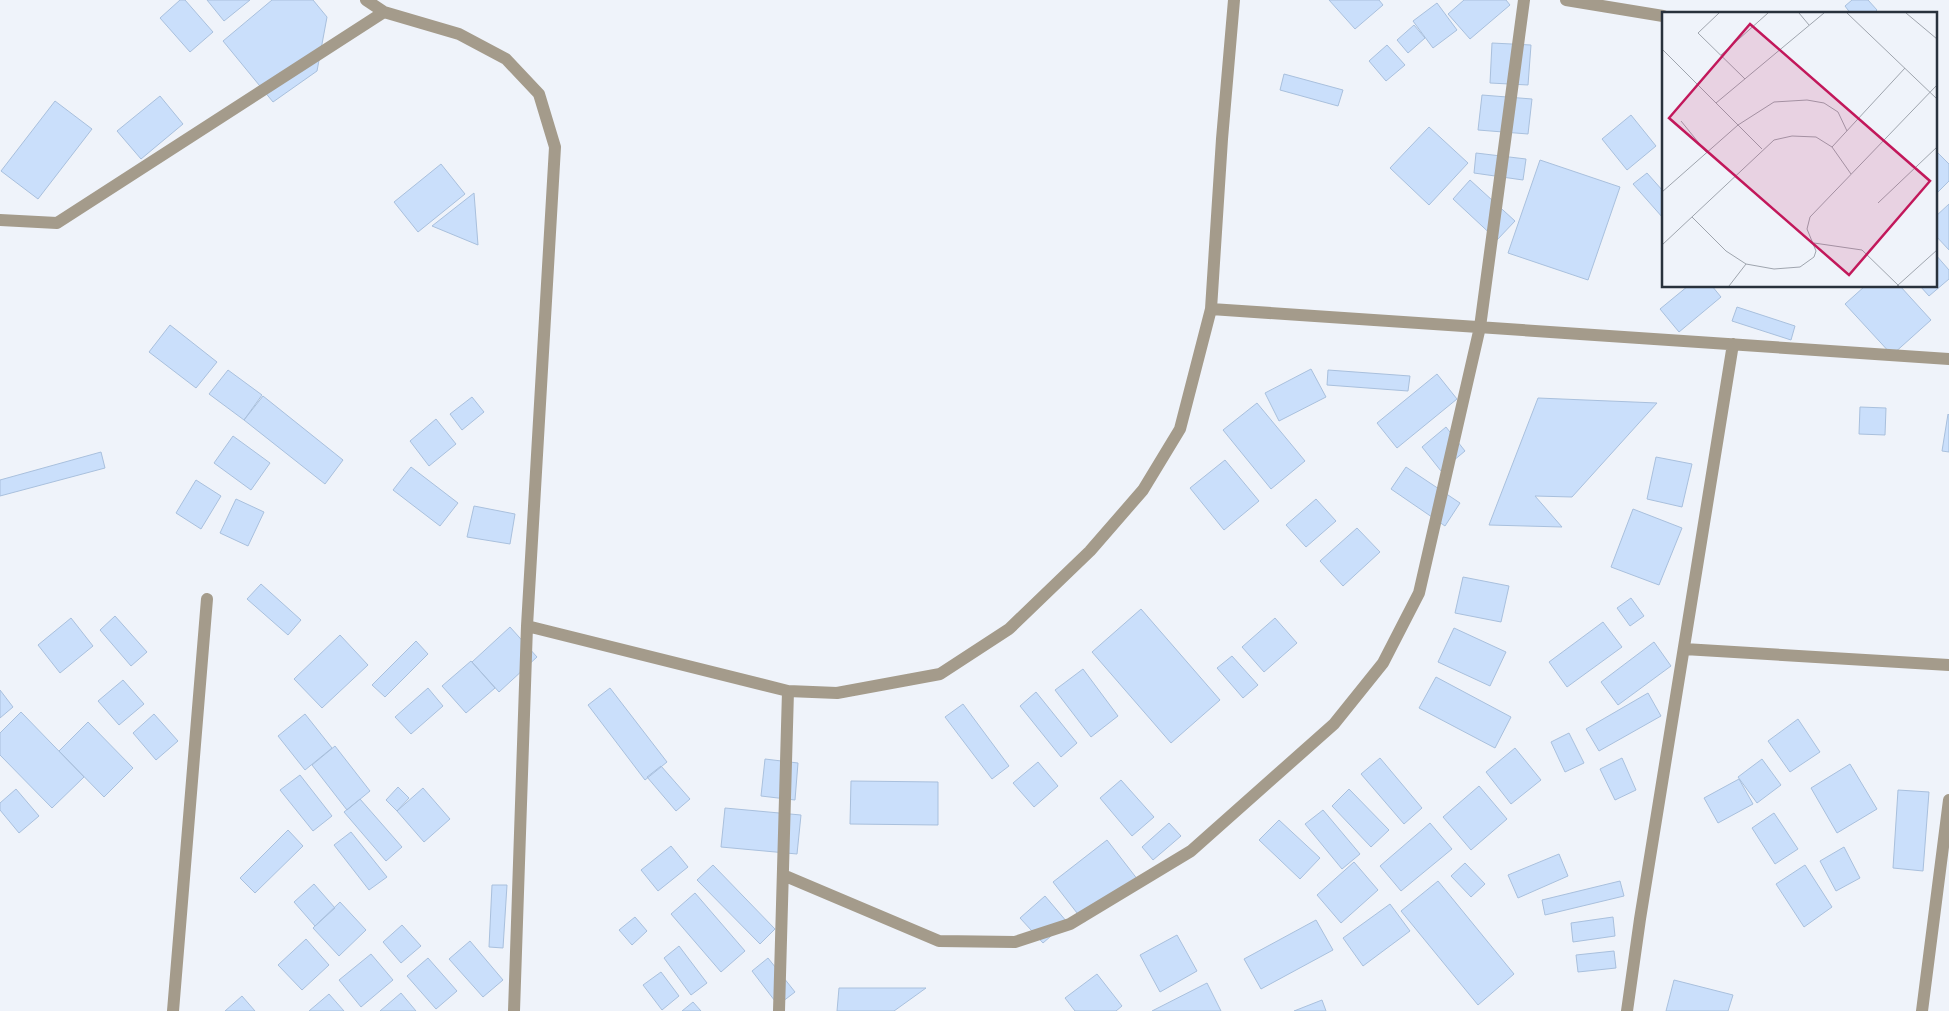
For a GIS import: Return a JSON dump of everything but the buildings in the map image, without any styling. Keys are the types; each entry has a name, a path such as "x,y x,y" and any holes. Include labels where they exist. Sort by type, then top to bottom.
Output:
{"street":[{"path":"366,0 384,12 459,34 506,59 539,94 555,147 527,626 514,1011"},
{"path":"527,626 788,691 837,693 940,674 1009,629 1090,551 1143,490 1180,429 1211,308 1222,139 1234,0"},
{"path":"783,875 939,941 1015,942 1070,924 1191,851 1334,724 1383,663 1419,593 1480,326 1524,0"},
{"path":"1566,0 1662,16"},
{"path":"0,220 57,223 384,12"},
{"path":"1211,308 1949,359"},
{"path":"1627,1011 1733,344"},
{"path":"173,1011 207,599"},
{"path":"1684,649 1949,666"},
{"path":"779,1011 788,691"},
{"path":"1922,1011 1949,800"}]}
